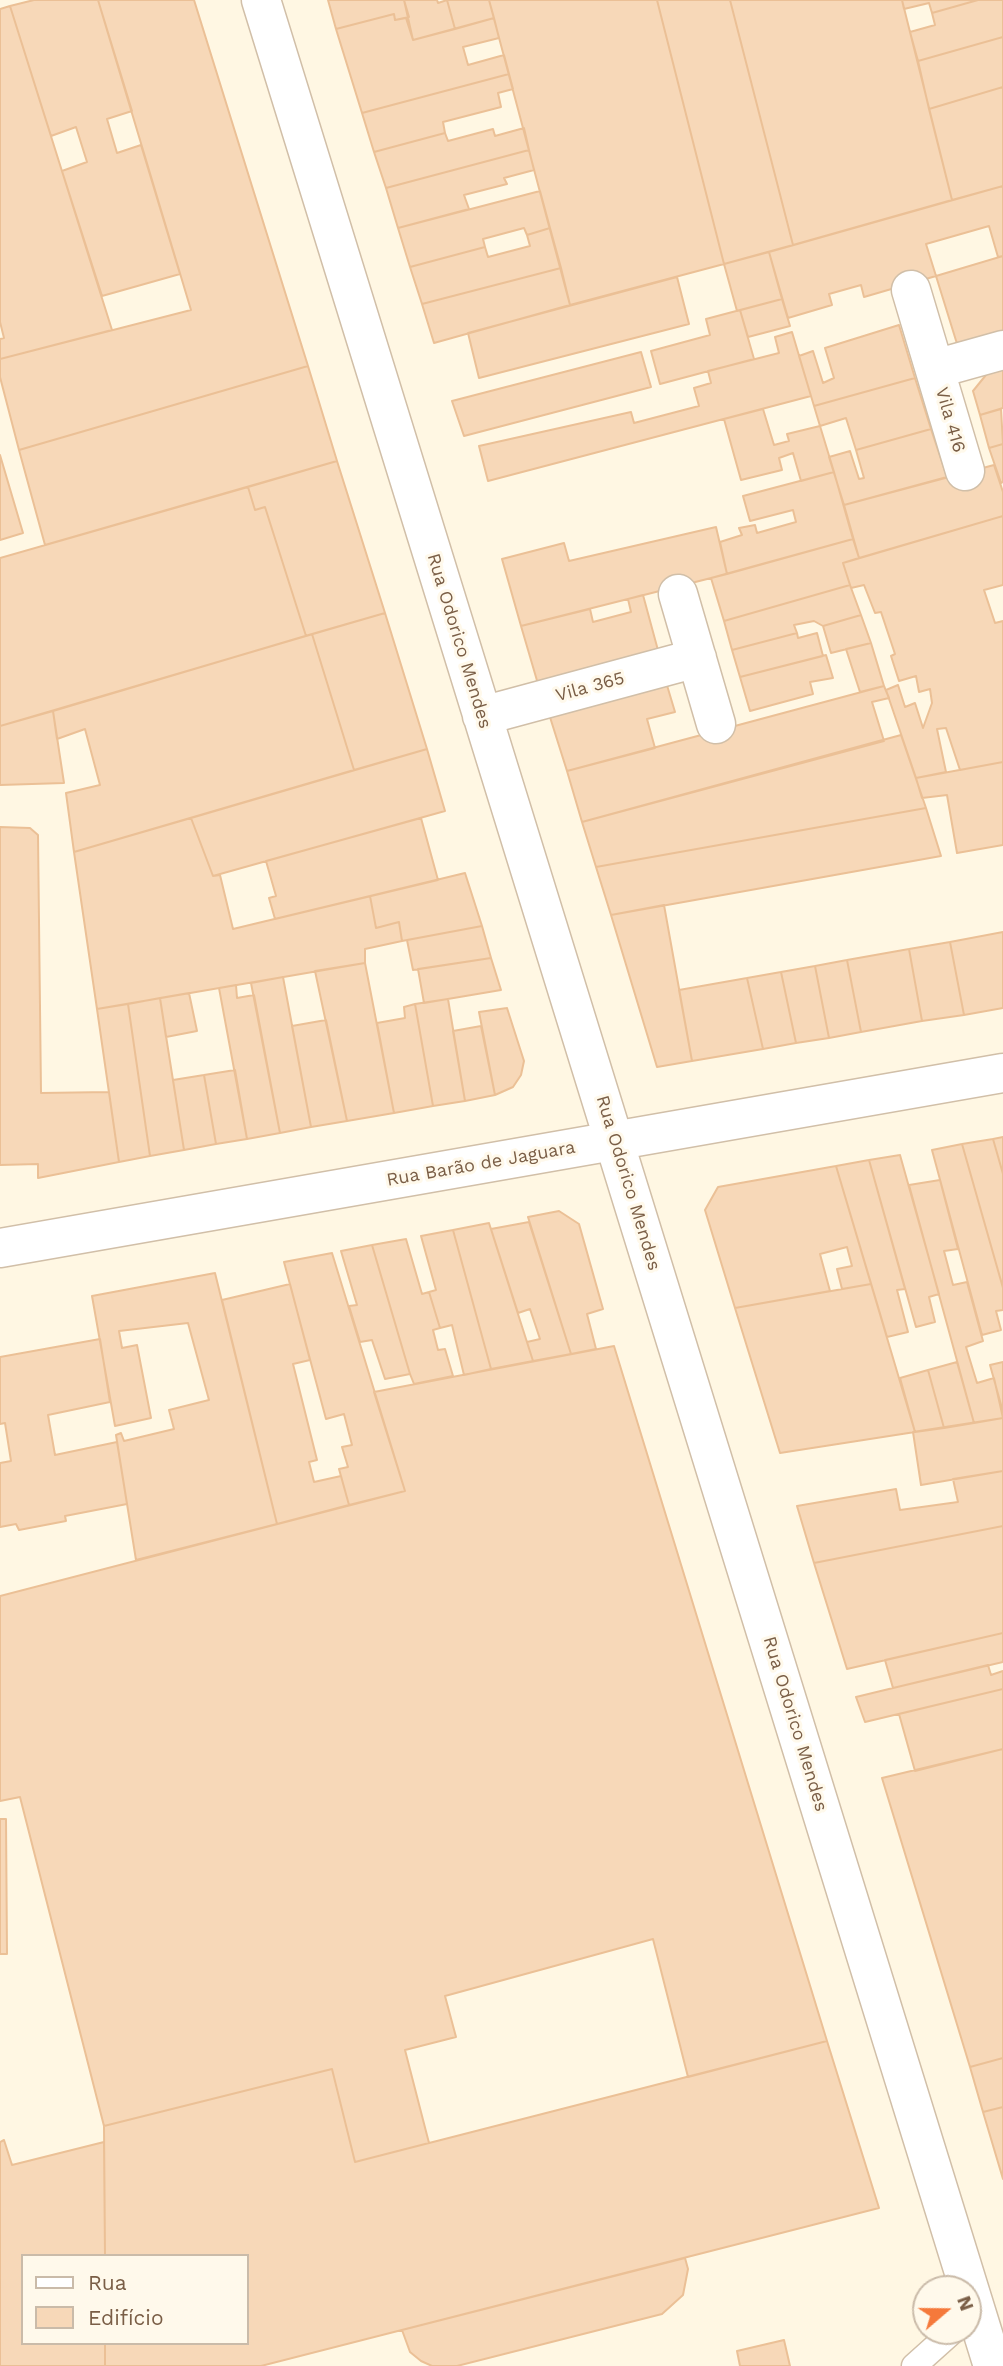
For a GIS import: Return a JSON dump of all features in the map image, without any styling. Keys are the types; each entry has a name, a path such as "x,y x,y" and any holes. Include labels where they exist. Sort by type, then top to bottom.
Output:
{"street":[{"name":"Rua Odorico Mendes","path":"261,0 615,1141 953,2275"},
{"name":"Vila 416","path":"911,290 965,471"},
{"name":"Vila 416","path":"935,369 1003,350"},
{"path":"678,594 716,724"},
{"name":"Vila 365","path":"482,716 697,658"},
{"name":"Rua Barão de Jaguara","path":"0,1248 1003,1073"},
{"name":"Rua Odorico Mendes","path":"981,2345 993,2366"}],"lane":[{"path":"914,2366 938,2345"}],"building":[{"path":"34,0 98,0 132,111 107,119 117,153 141,145 180,274 102,296 62,171 87,162 76,127 51,136 10,6"},
{"path":"98,0 194,0 308,366 19,450 0,377 0,359 191,310"},
{"path":"328,0 404,0 409,17 395,20 394,14 336,29"},
{"path":"404,0 437,0 438,3 447,0 455,29 413,40"},
{"path":"447,0 489,0 494,18 455,29"},
{"path":"489,0 657,0 724,264 570,305"},
{"path":"657,0 730,0 793,245 724,264"},
{"path":"730,0 902,0 952,200 793,245"},
{"path":"902,0 978,0 932,13 929,3 904,9"},
{"path":"978,0 1003,0 1003,37 918,61 910,32 935,25 932,13"},
{"path":"10,6 112,330 0,359 0,339 4,338 0,322 0,9"},
{"path":"394,14 395,20 406,18 413,40 494,18 499,38 463,47 468,65 504,55 509,74 362,113 336,29"},
{"path":"1003,37 1003,87 929,109 918,61"},
{"path":"509,74 513,89 498,93 501,107 443,122 445,133 374,152 362,113"},
{"path":"1003,87 1003,186 952,200 929,109"},
{"path":"524,128 529,150 386,188 374,152 445,133 448,141 493,129 495,136"},
{"path":"529,150 534,170 504,178 507,184 464,195 469,209 398,228 386,188"},
{"path":"1003,186 1003,256 998,257 989,226 926,244 936,276 864,297 861,285 829,294 832,305 788,318 769,252"},
{"path":"540,191 550,228 527,235 524,228 483,239 485,247 410,267 398,228"},
{"path":"550,228 561,268 422,304 410,267 485,247 488,257 530,246 527,235"},
{"path":"769,252 782,299 737,311 724,264"},
{"path":"1003,256 1003,335 958,347 936,276"},
{"path":"561,268 570,305 434,343 422,304"},
{"path":"677,277 689,324 479,378 468,333"},
{"path":"782,299 790,326 748,337 740,310"},
{"path":"740,310 754,359 660,384 651,351 710,335 706,319"},
{"path":"899,325 915,378 814,406 799,356 813,351 823,383 834,378 825,348"},
{"path":"792,332 811,396 488,481 479,446 631,412 634,423 699,406 694,388 711,383 708,371 779,353 775,337"},
{"path":"641,352 651,387 464,436 452,401"},
{"path":"308,366 337,461 45,545 19,450"},
{"path":"1003,366 1003,408 980,415 973,391 990,370"},
{"path":"915,378 931,429 856,450 846,418 820,426 814,406"},
{"path":"763,409 774,445 789,441 787,434 820,426 834,472 801,481 793,453 779,458 782,470 741,480 724,419"},
{"path":"1001,409 1003,444 989,448 980,415"},
{"path":"931,429 947,477 844,505 829,457 850,451 859,479 864,478 856,450"},
{"path":"1003,444 1003,482 1001,483 989,448"},
{"path":"0,455 23,533 0,540"},
{"path":"337,461 385,613 306,636 265,507 255,510 248,487"},
{"path":"994,465 1003,492 1003,516 859,558 844,505"},
{"path":"834,472 853,539 727,574 720,542 742,535 739,528 755,525 757,533 796,522 793,510 750,521 743,496"},
{"path":"248,487 255,510 265,507 306,636 0,726 0,558"},
{"path":"1003,516 1003,585 984,590 995,623 1003,621 1003,762 960,770 946,728 937,729 946,772 916,778 886,690 898,685 905,707 915,703 923,728 932,703 930,689 919,692 916,676 899,681 891,656 895,654 881,612 875,613 864,585 851,588 843,563"},
{"path":"716,527 727,574 521,626 502,559 564,543 569,561"},
{"path":"853,539 859,558 843,563 850,585 724,621 711,578"},
{"path":"850,585 861,615 823,626 814,621 794,625 797,633 732,650 724,621"},
{"path":"643,595 659,654 538,684 521,626 590,609 593,622 631,612 628,599"},
{"path":"385,613 427,749 354,770 312,634"},
{"path":"861,615 871,643 831,653 823,626"},
{"path":"797,633 798,638 817,633 823,656 740,677 732,650"},
{"path":"312,634 354,770 74,852 66,793 100,785 85,729 57,739 53,711"},
{"path":"871,643 884,686 860,692 846,649"},
{"path":"826,655 833,678 810,682 813,694 750,711 740,677"},
{"path":"666,682 675,712 647,719 655,748 567,771 549,714"},
{"path":"884,686 889,698 872,702 884,741 582,822 567,771"},
{"path":"53,711 64,783 0,785 0,726"},
{"path":"901,735 926,808 596,867 582,822"},
{"path":"427,749 445,811 213,876 191,818"},
{"path":"1003,762 1003,845 957,853 947,795 922,798 916,778"},
{"path":"926,808 941,856 611,915 596,867"},
{"path":"191,818 213,876 220,875 233,929 370,896 376,928 399,922 402,941 365,949 365,963 97,1009 74,852"},
{"path":"421,818 438,880 275,919 269,898 276,896 266,861"},
{"path":"0,827 30,828 38,835 41,1093 109,1092 119,1162 38,1178 38,1164 0,1165"},
{"path":"465,873 482,926 402,941 399,922 376,928 370,896"},
{"path":"664,905 692,1061 657,1067 611,915"},
{"path":"482,926 491,958 413,970 407,940"},
{"path":"1003,932 1003,1008 964,1015 950,942"},
{"path":"950,942 964,1015 922,1021 909,949"},
{"path":"909,949 922,1021 861,1032 847,960"},
{"path":"491,958 501,990 424,1003 418,969"},
{"path":"847,960 861,1032 829,1038 815,966"},
{"path":"365,963 394,1113 347,1121 315,971"},
{"path":"815,966 829,1038 796,1043 781,972"},
{"path":"781,972 796,1043 763,1049 747,978"},
{"path":"283,977 311,1127 280,1133 251,983"},
{"path":"747,978 763,1049 692,1061 679,990"},
{"path":"236,985 237,998 254,995 280,1133 247,1139 219,988"},
{"path":"189,993 197,1031 166,1037 160,998"},
{"path":"160,998 184,1150 150,1156 128,1004"},
{"path":"448,999 465,1101 433,1106 415,1004"},
{"path":"128,1004 150,1156 119,1162 97,1009"},
{"path":"415,1004 433,1106 394,1113 377,1023 405,1018 404,1007"},
{"path":"507,1008 524,1061 521,1075 513,1087 495,1095 479,1012"},
{"path":"326,1020 347,1121 311,1127 292,1026"},
{"path":"481,1026 495,1095 465,1101 453,1031"},
{"path":"235,1070 247,1139 216,1144 204,1075"},
{"path":"204,1075 216,1144 184,1150 173,1080"},
{"path":"1003,1137 1003,1174 993,1139"},
{"path":"993,1139 1003,1174 1003,1288 962,1144"},
{"path":"962,1144 1003,1288 1003,1310 996,1311 1001,1330 982,1335 932,1150"},
{"path":"900,1155 939,1294 929,1297 935,1322 916,1327 869,1160"},
{"path":"869,1160 905,1289 897,1290 908,1332 887,1337 836,1166"},
{"path":"836,1166 871,1284 842,1289 837,1269 852,1266 847,1247 820,1254 830,1291 735,1308 705,1210 718,1187"},
{"path":"940,1180 958,1249 944,1251 953,1285 967,1282 983,1341 966,1347 977,1383 994,1378 1003,1418 974,1423 909,1185"},
{"path":"559,1211 579,1224 603,1309 587,1314 596,1349 571,1354 528,1217"},
{"path":"529,1222 571,1354 533,1361 527,1342 540,1339 530,1309 518,1313 491,1229"},
{"path":"489,1223 533,1361 491,1369 453,1230"},
{"path":"453,1230 491,1369 464,1375 452,1325 440,1328 429,1292 436,1290 421,1236"},
{"path":"406,1239 422,1294 429,1292 440,1328 433,1330 438,1350 445,1349 453,1376 414,1384 372,1245"},
{"path":"372,1245 410,1374 385,1379 372,1340 360,1342 349,1306 357,1305 341,1251"},
{"path":"332,1253 405,1491 349,1505 339,1469 348,1467 342,1447 352,1445 344,1414 326,1419 284,1262"},
{"path":"215,1273 277,1524 136,1560 116,1435 121,1433 124,1441 174,1429 169,1410 209,1400 188,1323 119,1331 122,1348 137,1345 151,1418 115,1426 92,1296"},
{"path":"290,1284 310,1360 293,1364 317,1460 309,1462 314,1482 341,1476 349,1505 277,1524 222,1300"},
{"path":"871,1284 915,1432 780,1453 735,1308"},
{"path":"100,1339 110,1402 48,1415 55,1455 117,1442 127,1504 65,1516 66,1521 19,1530 16,1524 0,1527 0,1463 11,1461 5,1423 0,1424 0,1357"},
{"path":"614,1346 827,2041 688,2077 653,1939 445,1996 456,2037 405,2050 429,2143 355,2162 332,2069 104,2126 20,1797 0,1801 0,1596 405,1491 374,1392"},
{"path":"957,1362 974,1423 944,1428 928,1370"},
{"path":"1003,1362 1003,1412 990,1365"},
{"path":"928,1370 944,1428 915,1432 900,1378"},
{"path":"1003,1418 1003,1471 921,1485 913,1432"},
{"path":"1003,1471 1003,1526 814,1563 797,1506 896,1489 900,1510 958,1502 953,1479"},
{"path":"1003,1526 1003,1633 847,1669 814,1563"},
{"path":"1003,1633 1003,1662 893,1688 885,1660"},
{"path":"988,1665 991,1675 1003,1671 1003,1689 865,1722 856,1697"},
{"path":"1003,1689 1003,1749 915,1771 899,1714"},
{"path":"1003,1749 1003,2058 970,2067 882,1778"},
{"path":"0,1819 6,1819 7,1954 0,1954"},
{"path":"827,2041 879,2208 261,2366 105,2366 105,2345 248,2345 248,2254 105,2254 104,2126 332,2069 355,2162"},
{"path":"1003,2058 1003,2107 983,2112 970,2067"},
{"path":"1003,2107 1003,2179 983,2112"},
{"path":"4,2140 12,2165 104,2142 105,2254 21,2254 21,2345 105,2345 105,2366 0,2366 0,2142"},
{"path":"685,2258 688,2269 683,2295 662,2314 457,2366 432,2366 421,2361 410,2352 402,2330"},
{"path":"784,2340 790,2366 740,2366 737,2351"}]}
